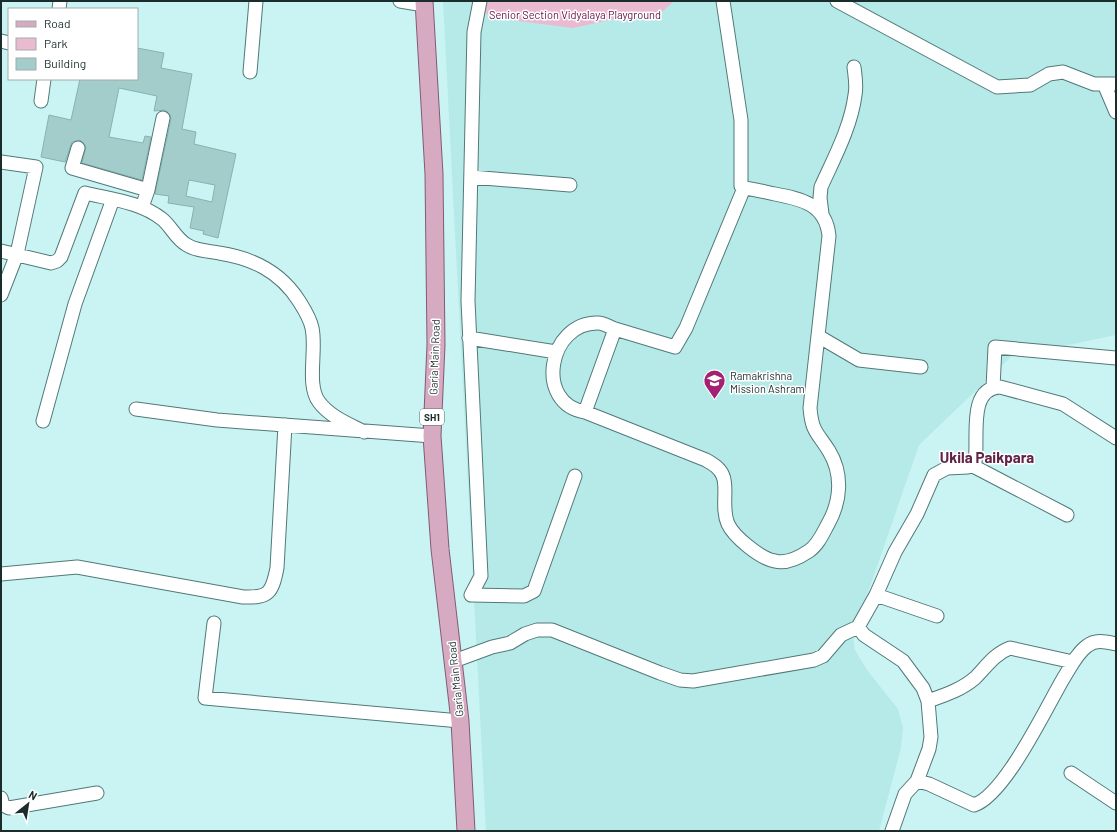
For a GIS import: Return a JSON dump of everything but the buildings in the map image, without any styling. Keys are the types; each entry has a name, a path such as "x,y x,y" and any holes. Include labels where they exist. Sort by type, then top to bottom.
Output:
{"main road":[{"name":"Garia Main Road","path":"424,3 434,174 436,346 432,436 440,549 460,721 466,831"}],"street":[{"path":"250,72 256,1"},
{"path":"400,1 424,3"},
{"path":"480,1 474,32 468,301 481,576 471,595 524,596 534,591 575,476"},
{"path":"722,1 741,114 741,183 744,188 797,198 812,205 822,214 828,225 829,236 810,396 811,421 815,432 830,452 836,465 840,492 830,521 819,541 810,550 790,560 775,562 756,552 738,538 728,524 723,503 724,476 717,466 706,460 585,412 576,411 567,404 554,385 553,363 560,344 573,331 586,324 604,324 615,329 675,347 686,328 744,188"},
{"path":"837,1 997,87 1030,85 1050,74 1063,72 1094,84 1110,84 1116,112"},
{"path":"822,214 820,198 821,187 846,131 856,93 854,67"},
{"path":"41,101 44,80"},
{"path":"142,207 148,190 163,118"},
{"path":"78,148 72,168 148,190"},
{"path":"1,162 36,167 17,254 1,295"},
{"path":"471,177 570,185"},
{"path":"1,251 51,263 57,261 61,257 85,193 142,207 163,219 186,245 249,259 267,267 284,282 298,299 312,328 313,387 316,398 324,408 337,418 364,432"},
{"path":"43,421 75,304 113,199"},
{"path":"585,412 615,329"},
{"path":"818,336 859,360 921,367"},
{"path":"469,338 556,352"},
{"path":"993,387 995,347 1116,358"},
{"path":"973,466 976,455 976,428 979,403 986,390 993,387 1008,388 1063,404 1116,438"},
{"path":"136,409 217,420 432,436"},
{"path":"1,574 77,567 243,598 260,598 268,592 274,583 277,568 285,425"},
{"path":"454,661 510,643 525,634 537,630 552,630 660,673 680,680 693,682 814,660 823,656 841,635 858,628 876,595 895,552 917,514 934,475 947,468 973,466 1067,515"},
{"path":"876,595 937,616"},
{"path":"214,623 205,698 460,721"},
{"path":"858,628 864,635 903,661 923,688 928,701 931,737 917,781 905,794 892,831"},
{"path":"917,781 929,784 974,805 981,803 995,790 1015,761 1073,662 1086,646 1098,641 1116,644"},
{"path":"928,701 951,693 963,686 974,678 994,657 1010,648 1073,662"},
{"path":"1071,773 1116,803"},
{"path":"1,798 3,805 9,808 97,792"}],"shaded area":[{"name":"Ramakrishna Mission Ashram","path":"443,1 1116,1 1116,75 1105,100 1116,119 1116,335 1011,357 919,445 853,636 855,650 867,670 898,709 903,728 901,748 879,831 486,831"}],"green space":[{"name":"Senior Section Vidyalaya Playground","path":"487,1 674,1 663,11 623,17 573,28 518,21 483,13"}],"place":[{"name":"Ramakrishna Mission Ashram","path":"715,400"}],"district":[{"name":"Ukila Paikpara","path":"987,457"}]}
